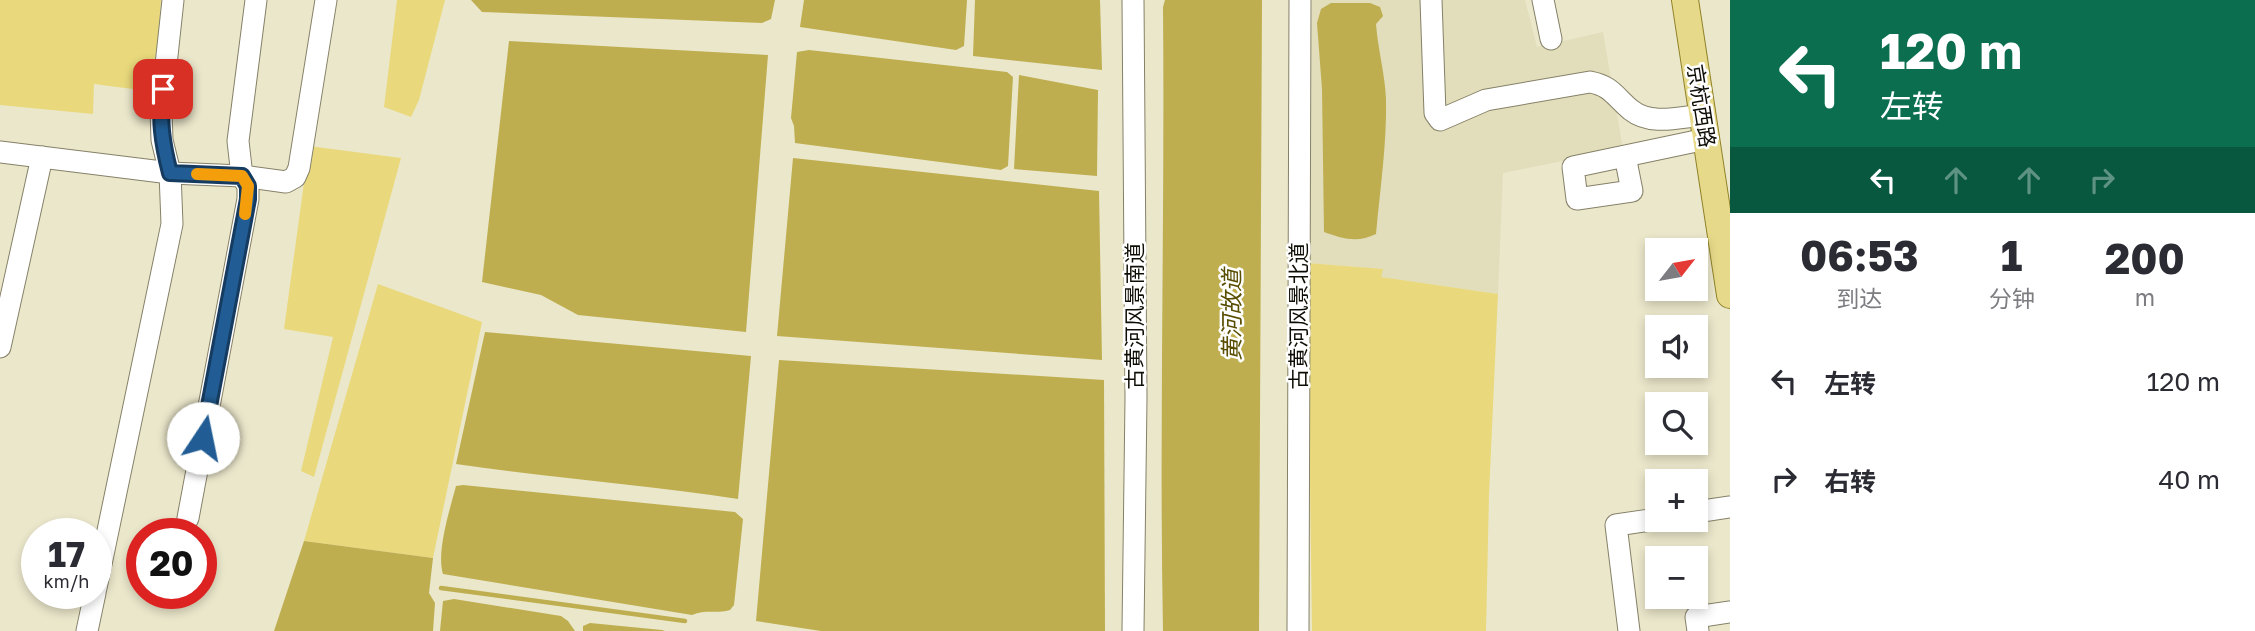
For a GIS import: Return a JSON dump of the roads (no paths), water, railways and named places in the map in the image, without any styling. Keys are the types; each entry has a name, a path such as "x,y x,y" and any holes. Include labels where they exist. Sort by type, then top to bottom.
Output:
{"main road":[{"name":"京杭西路","path":"1685,0 1730,295"}],"street":[{"path":"111,518 172,224 170,173 162,140 160,111 173,0"},
{"path":"188,518 248,199 248,186 242,176 238,141 256,0"},
{"path":"0,152 170,173 242,176 286,182 295,177 299,168 326,0"},
{"name":"古黄河风景南道","path":"1133,0 1136,398 1133,631"},
{"name":"古黄河风景北道","path":"1298,631 1300,0"},
{"path":"1431,0 1435,113 1440,120 1486,100 1590,82 1604,85 1631,111 1641,116 1704,127"},
{"path":"1543,0 1551,39"},
{"path":"1625,156 1704,127"},
{"path":"0,347 42,157"},
{"path":"1708,510 1730,507"},
{"path":"1629,631 1616,525 1645,521"},
{"path":"87,631 92,609"},
{"path":"1698,631 1696,617 1730,612"}],"water":[{"path":"471,0 775,0 771,19 762,23 482,12"},
{"path":"804,0 967,0 964,46 956,50 800,27"},
{"path":"975,0 1100,0 1102,70 973,56"},
{"name":"黄河故道","path":"1165,0 1262,0 1259,631 1163,631"},
{"path":"1331,3 1370,3 1380,7 1383,16 1376,24 1386,99 1376,234 1357,239 1324,232 1322,89 1317,23 1321,9"},
{"path":"509,41 768,55 746,332 578,315 541,295 482,282"},
{"path":"809,50 1007,72 1013,77 1008,166 1001,170 795,143 791,118 797,52"},
{"path":"1019,75 1098,90 1097,176 1014,169"},
{"path":"793,158 1099,191 1102,360 777,336"},
{"path":"485,332 751,356 738,499 456,464"},
{"path":"779,360 1104,380 1105,631 821,631 756,621"},
{"path":"456,486 735,512 743,519 734,605 730,610 692,615 443,574 441,554 445,530"},
{"path":"304,541 433,558 429,593 435,603 433,631 274,631"},
{"path":"454,599 561,616 575,631 440,631 443,601"},
{"path":"590,623 665,631 583,631 583,626"}],"waterway":[{"path":"441,588 685,621"}]}
